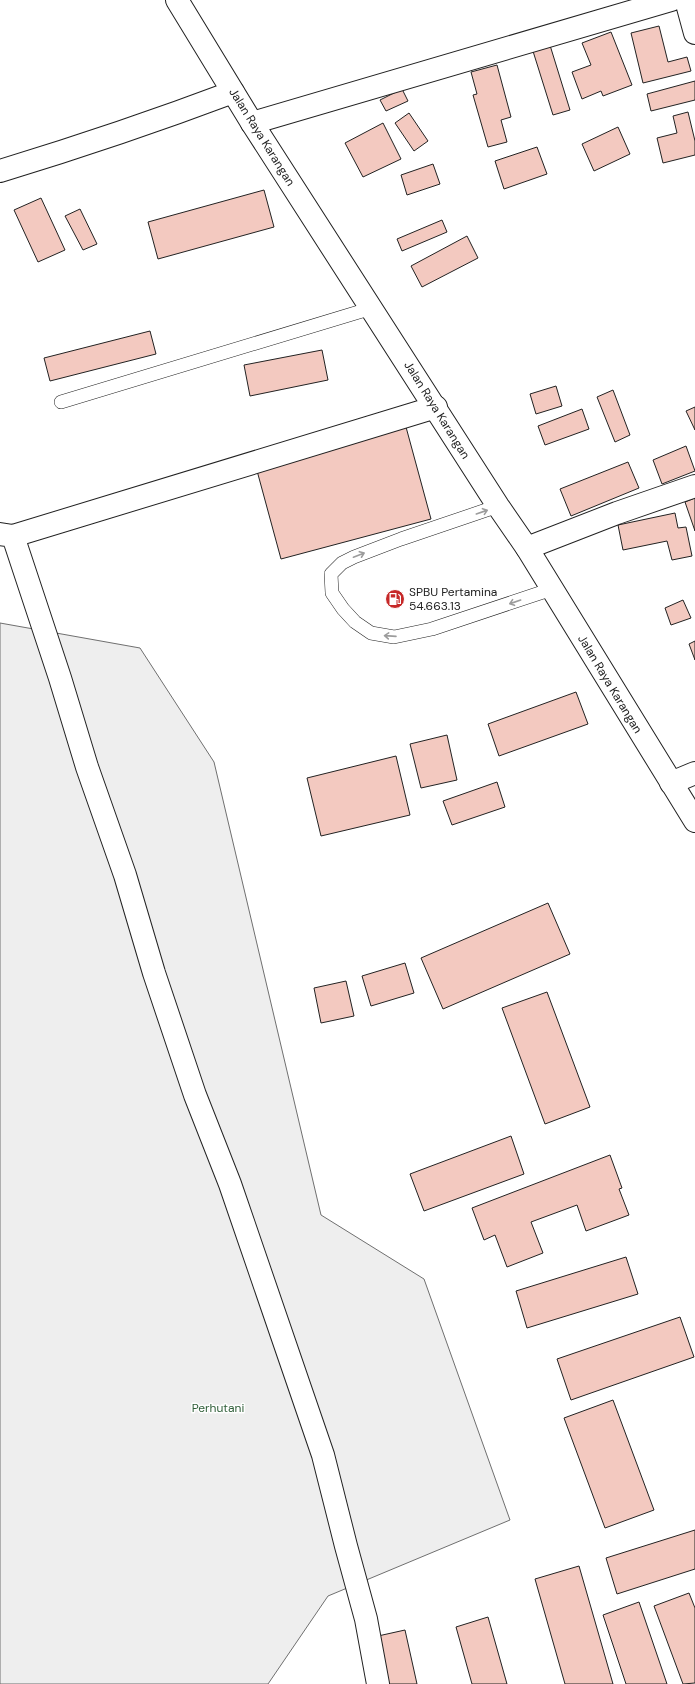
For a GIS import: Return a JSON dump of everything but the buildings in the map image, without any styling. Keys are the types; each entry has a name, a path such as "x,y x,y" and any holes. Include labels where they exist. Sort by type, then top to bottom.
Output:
{"main road":[{"name":"Jalan Raya Karangan","path":"177,0 225,95 252,122 372,308 425,411 498,506 527,548 695,821"},
{"path":"252,122 671,0"},
{"path":"686,0 695,33"},
{"path":"0,170 67,151 225,95"},
{"path":"378,1684 366,1619 323,1455 230,1184 195,1095 154,973 125,875 88,768 60,678 6,535 425,411"},
{"path":"527,548 617,513 695,486"},
{"path":"671,784 695,773"}],"lane":[{"path":"61,402 372,308"},
{"path":"498,506 401,539 342,563 331,574 332,592 343,609 355,622 371,633 394,637 432,629 552,589"}],"green space":[{"name":"Perhutani","path":"0,623 140,648 214,762 321,1215 424,1279 510,1520 328,1596 268,1684 0,1684"}],"place":[{"name":"SPBU Pertamina 54.663.13","path":"395,599"}]}
